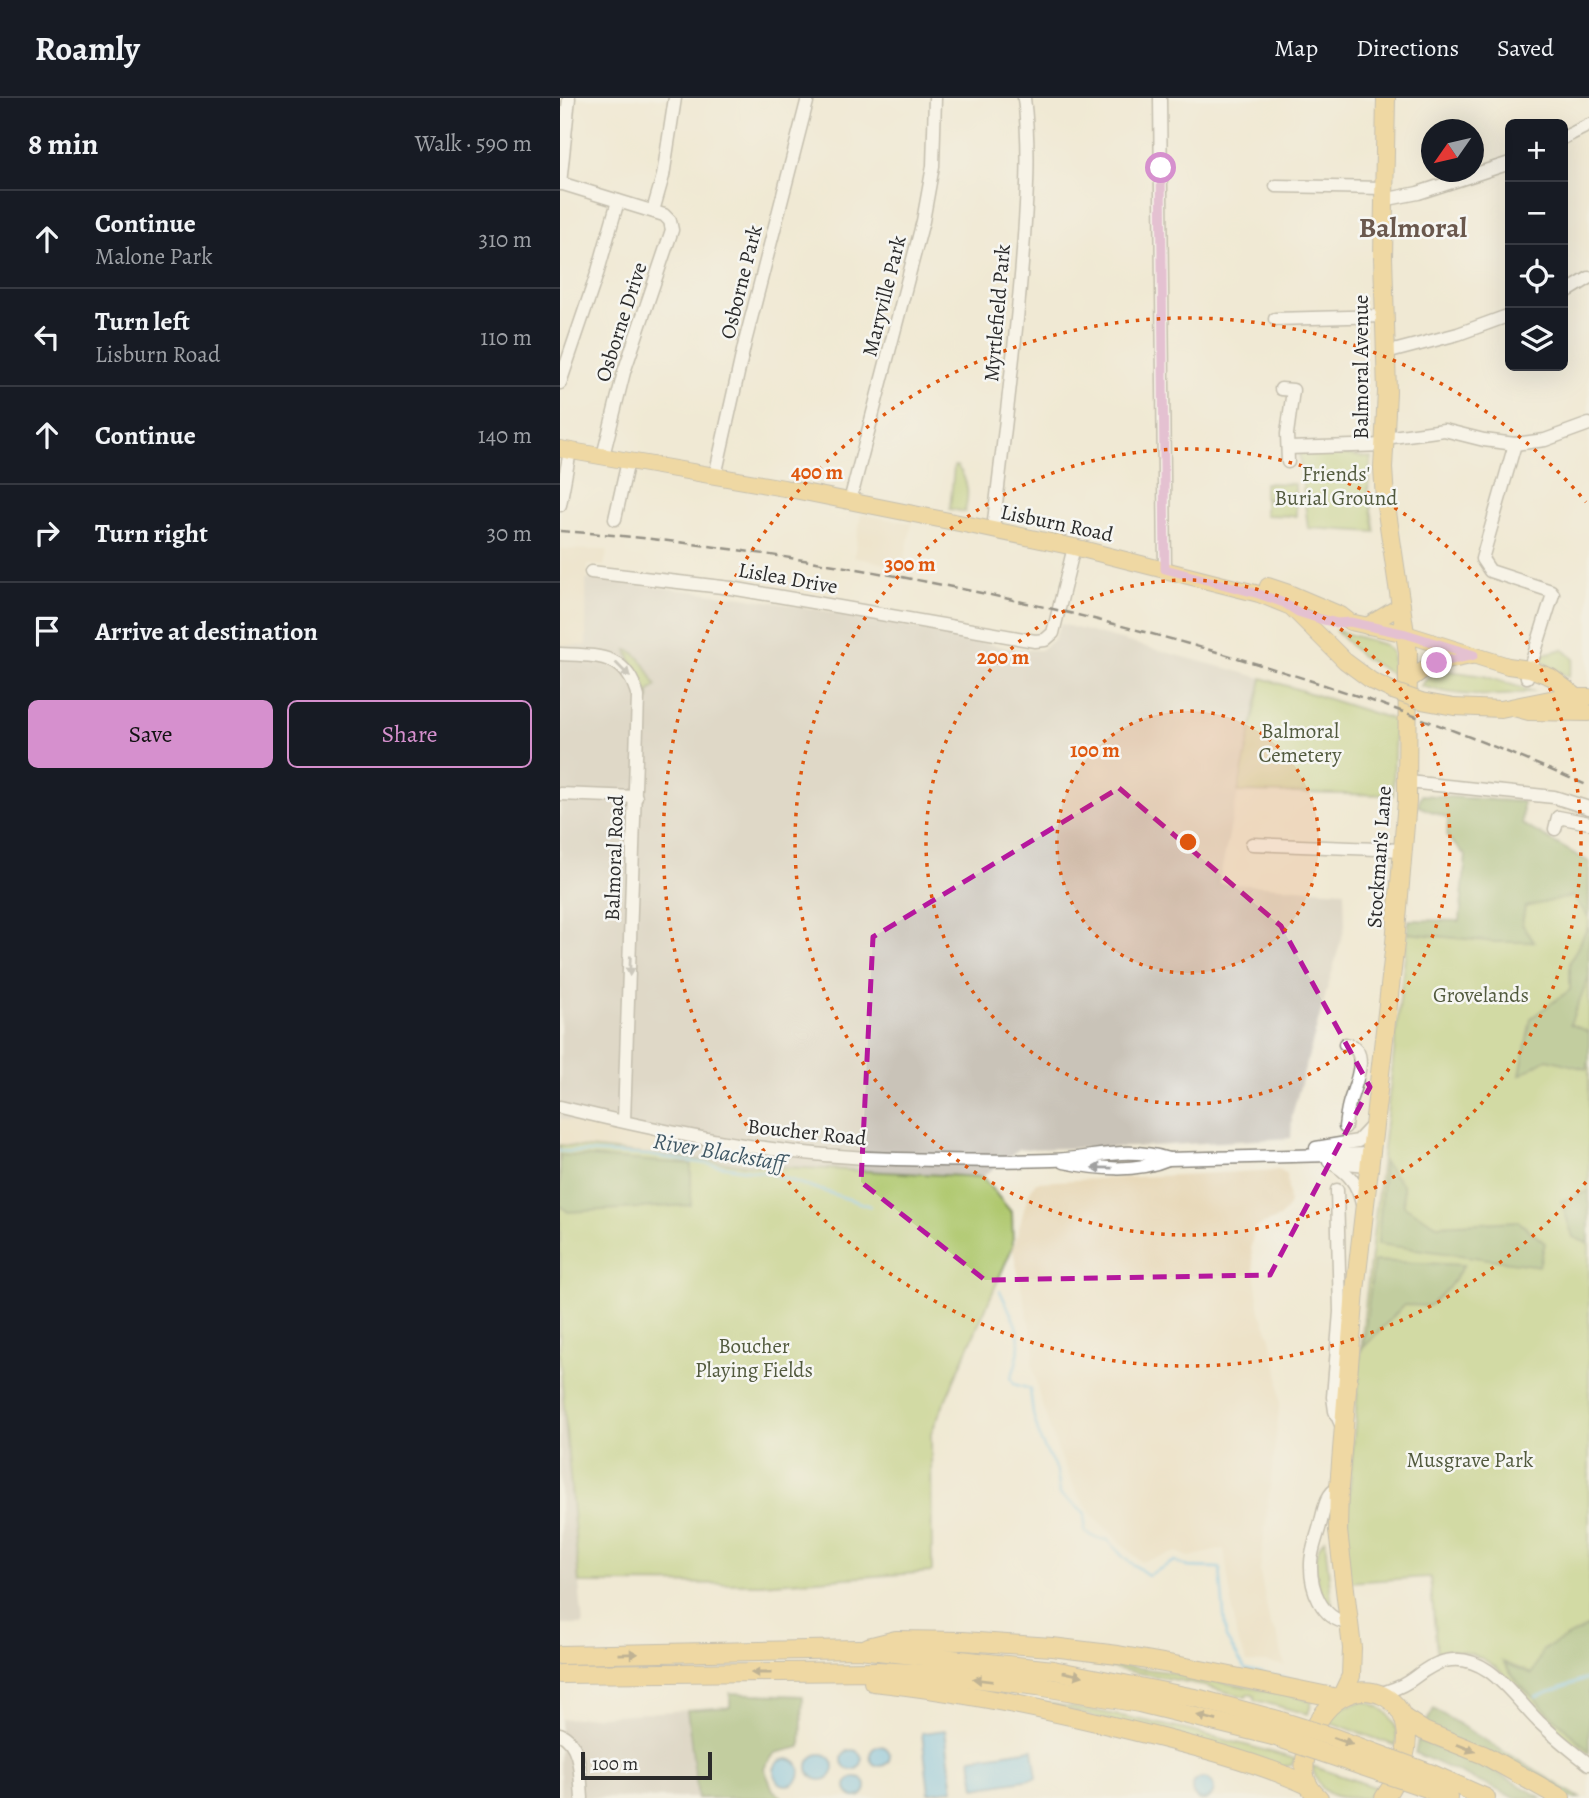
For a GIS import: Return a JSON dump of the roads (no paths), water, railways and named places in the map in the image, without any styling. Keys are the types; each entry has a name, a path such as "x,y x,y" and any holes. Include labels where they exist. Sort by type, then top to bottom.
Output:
{"highway":[{"name":"Balmoral Avenue","path":"1386,98 1383,194 1385,499 1406,634"},
{"name":"Stockman's Lane","path":"1340,1697 1351,1676 1352,1648 1338,1531 1348,1288 1364,1214 1395,943 1408,782 1409,680 1406,634"},
{"path":"859,1649 896,1640 1052,1647 1118,1655 1340,1697 1377,1693"},
{"name":"Stockman's Lane","path":"1352,1648 1362,1674 1377,1693 1394,1704 1402,1715 1424,1731 1484,1755 1561,1798"},
{"path":"560,1655 859,1649 1053,1670 1200,1699 1276,1728"},
{"path":"560,1674 878,1671 947,1675 1038,1686 1332,1737 1430,1781 1486,1798"},
{"path":"830,1673 866,1682 959,1692 1084,1719 1239,1759 1311,1793"},
{"path":"1311,1793 1304,1777 1312,1732 1322,1714 1340,1697"},
{"path":"1384,1798 1397,1777 1407,1751 1409,1738 1402,1715"},
{"path":"1430,1781 1448,1798"}],"main road":[{"name":"Lisburn Road","path":"565,450 715,475 1074,547 1166,561 1279,601 1298,612 1345,661 1372,681 1393,691 1421,701 1454,708 1512,708 1529,712 1589,713"},
{"path":"1225,584 1240,580 1273,588 1341,615 1350,622"},
{"path":"1367,626 1402,605"},
{"path":"1298,612 1334,622 1350,622 1406,634 1474,655 1529,673 1539,682 1578,699"},
{"path":"1409,680 1432,664 1474,655"},
{"name":"Lisburn Road","path":"1512,708 1530,701 1578,699"}],"street":[{"path":"569,98 560,184 653,211 663,176 675,98"},
{"name":"Osborne Park","path":"715,475 745,342 807,98"},
{"name":"Maryville Park","path":"850,501 923,221 933,166 935,98"},
{"name":"Myrtlefield Park","path":"993,530 1024,237 1027,185 1024,98"},
{"path":"1160,98 1166,561"},
{"path":"1568,136 1589,125"},
{"path":"1276,186 1383,194 1418,193 1505,165"},
{"path":"560,383 618,201"},
{"name":"Osborne Drive","path":"603,456 624,372 672,230 670,221 664,215 653,211"},
{"path":"1568,290 1589,278"},
{"path":"1275,318 1385,316"},
{"path":"1386,353 1458,334 1505,318"},
{"path":"1281,389 1293,390 1287,433 1288,462"},
{"path":"1288,448 1385,441 1444,430 1492,442 1515,444 1545,440 1589,424"},
{"path":"1515,444 1482,559 1490,571 1551,591 1553,594 1529,673"},
{"path":"560,505 565,450"},
{"path":"615,519 628,461"},
{"name":"Lislea Drive","path":"591,572 731,587 1035,642 1045,640 1053,633 1074,547"},
{"name":"Balmoral Road","path":"560,654 600,656 623,666 635,685 638,697 624,1121"},
{"path":"1408,782 1554,797 1589,808"},
{"path":"560,794 636,797"},
{"path":"1555,830 1558,817 1589,823"},
{"path":"1252,844 1402,850"},
{"path":"1345,1044 1352,1045 1360,1057 1345,1126"},
{"path":"1357,1079 1379,1082"},
{"name":"Boucher Road","path":"560,1107 734,1143 843,1157 1054,1160 1097,1154 1148,1153 1168,1159 1339,1153 1369,1160"},
{"path":"1282,1156 1358,1142 1373,1125"},
{"name":"Boucher Road","path":"1310,1156 1329,1161 1369,1160"},
{"path":"1329,1161 1356,1182 1364,1214"},
{"name":"Stockman's Lane","path":"1337,1189 1348,1288"},
{"name":"Stockman's Lane","path":"1339,1487 1328,1496 1311,1561 1313,1585 1321,1604 1338,1622 1348,1623"},
{"path":"1318,1534 1338,1531"},
{"path":"1377,1693 1407,1683 1424,1670 1444,1661 1459,1659 1483,1667 1494,1674 1537,1720 1589,1764"},
{"path":"1402,1715 1400,1696 1407,1683"},
{"path":"560,1734 568,1738 576,1749 582,1798"}],"water":[{"path":"945,1730 953,1790 929,1793 922,1733"},
{"path":"876,1746 884,1746 890,1756 884,1766 876,1766 870,1760 870,1752"},
{"path":"1033,1749 1037,1778 975,1788 971,1758"},
{"path":"848,1750 856,1750 862,1760 856,1770 848,1770 842,1764 842,1756"},
{"path":"821,1754 830,1758 834,1767 830,1776 821,1780 812,1776 808,1767 812,1758"},
{"path":"787,1759 796,1763 800,1772 796,1781 787,1785 778,1781 774,1772 778,1763"},
{"path":"852,1777 860,1777 866,1787 860,1797 852,1797 846,1791 846,1783"},
{"path":"1203,1778 1211,1781 1214,1789 1211,1797 1203,1800 1195,1797 1192,1789 1195,1781"}],"waterway":[{"name":"River Blackstaff","path":"560,1151 648,1155 768,1173 870,1206"},
{"name":"River Blackstaff","path":"1000,1291 1018,1333 1018,1353 1011,1378 1014,1384 1030,1389 1033,1414 1041,1442 1057,1471 1060,1494 1085,1513 1085,1532 1098,1539 1108,1540 1124,1558 1148,1575 1175,1561 1188,1567 1220,1568 1226,1638 1245,1669 1306,1683"},
{"name":"River Blackstaff","path":"1536,1697 1589,1678"}],"railway":[{"path":"560,531 685,543 810,561 958,588 1106,622 1251,662 1395,709 1589,786"}],"district":[{"name":"Balmoral","path":"1413,228"}],"park label":[{"name":"Friends' Burial Ground","path":"1336,486"},
{"name":"Balmoral Cemetery","path":"1300,743"},
{"name":"Grovelands","path":"1481,995"},
{"name":"Boucher Playing Fields","path":"754,1358"},
{"name":"Musgrave Park","path":"1470,1460"}]}
